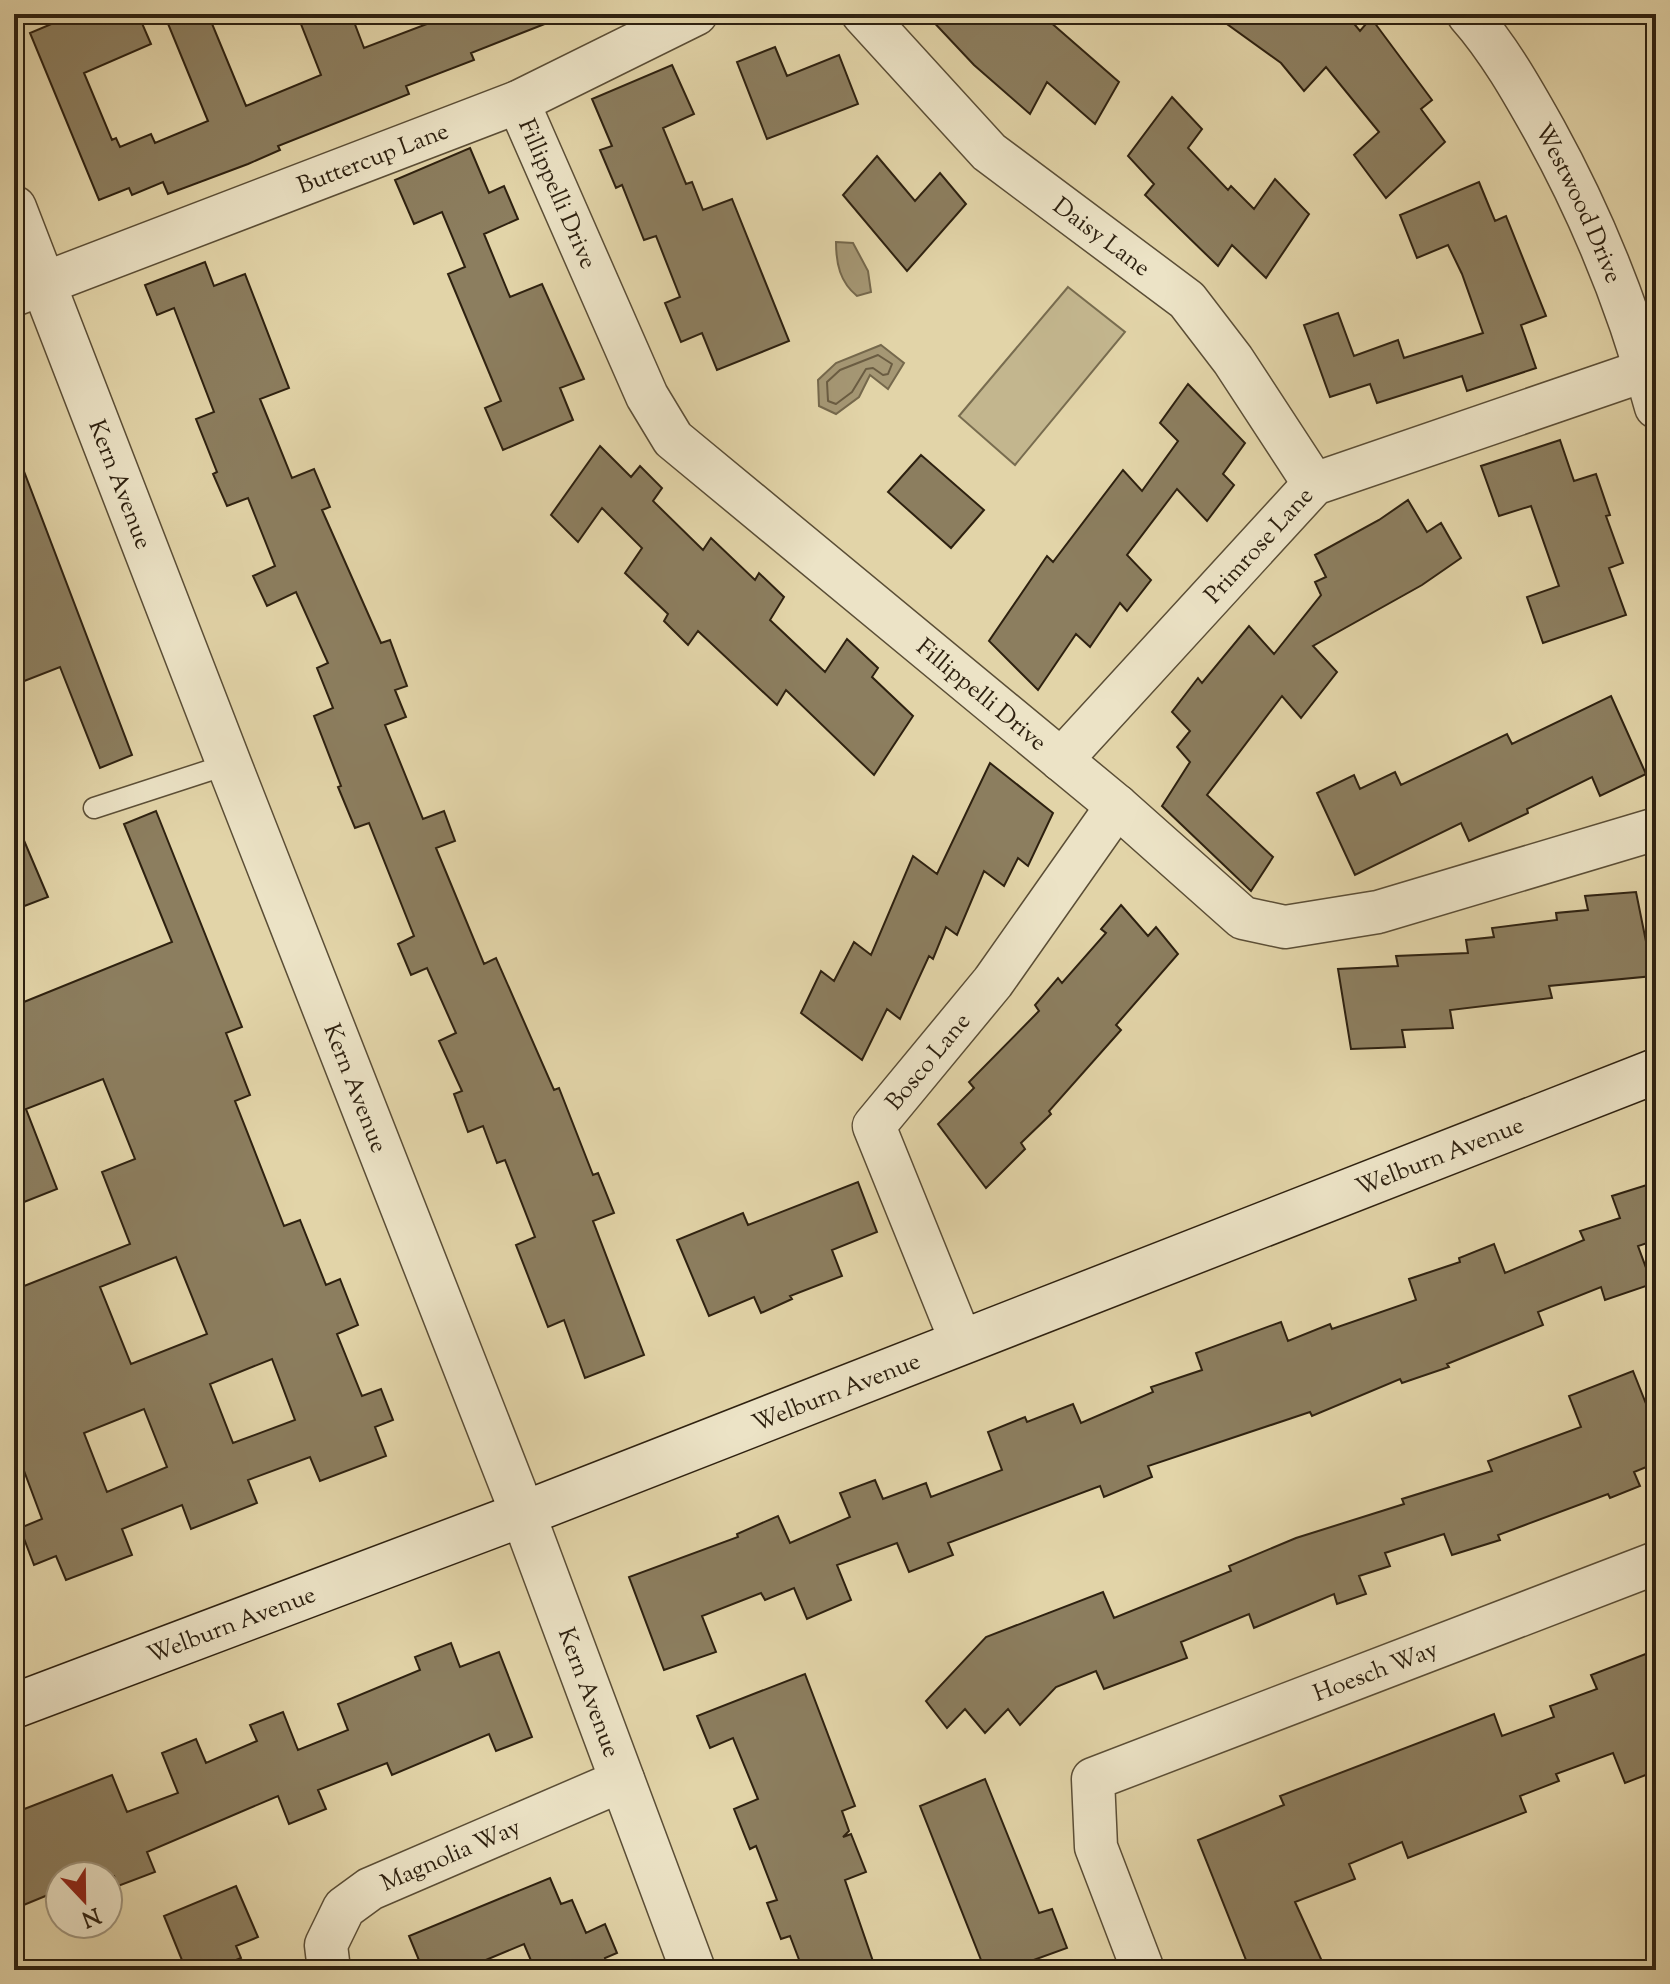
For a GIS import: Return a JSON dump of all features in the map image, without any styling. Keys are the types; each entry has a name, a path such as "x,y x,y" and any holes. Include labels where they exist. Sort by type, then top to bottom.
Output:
{"street":[{"name":"Buttercup Lane","path":"29,289 518,102 696,14"},
{"name":"Daisy Lane","path":"863,14 989,152 1187,300 1233,360 1314,484"},
{"name":"Westwood Drive","path":"1468,14 1503,59 1579,193 1617,284 1651,388"},
{"name":"Fillippelli Drive","path":"518,102 647,396 673,439 1117,806 1243,918 1285,927 1378,912 1656,829"},
{"name":"Kern Avenue","path":"14,208 29,289 229,764 523,1514 693,1970"},
{"name":"Primrose Lane","path":"1061,760 1314,484 1651,388"},
{"name":"Bosco Lane","path":"961,1341 874,1126 993,982 1117,806"},
{"name":"Welburn Avenue","path":"14,1706 523,1514 1656,1071"},
{"name":"Hoesch Way","path":"1143,1970 1096,1847 1093,1779 1656,1563"},
{"name":"Magnolia Way","path":"329,1970 326,1945 344,1908 370,1889 623,1780"}],"lane":[{"path":"94,808 229,764"}],"shaded area":[{"path":"1068,287 1125,332 1015,465 959,416"}],"water":[{"path":"836,242 853,243 868,271 871,292 857,296 847,285 838,265"},
{"path":"881,345 904,363 888,389 870,375 859,397 836,414 819,406 818,380 836,363"}],"building":[{"path":"75,14 138,14 151,44 84,73 112,140 116,138 120,147 151,134 155,143 208,121 164,14 208,14 246,106 321,75 297,14 351,14 364,48 453,14 565,16 471,53 474,60 406,86 409,94 278,146 280,150 248,164 168,194 163,182 132,195 129,188 99,200 30,33"},
{"path":"926,14 1041,14 1119,82 1095,124 1047,82 1030,114 974,65"},
{"path":"1213,14 1346,14 1360,31 1371,18 1432,100 1421,109 1445,142 1386,198 1354,155 1379,132 1326,67 1304,91 1281,63"},
{"path":"775,47 787,76 839,55 858,104 767,139 737,62"},
{"path":"672,65 694,114 663,128 686,184 692,182 703,210 732,199 789,341 717,370 702,333 681,342 665,303 680,297 656,236 644,240 622,185 616,188 600,150 612,146 592,99"},
{"path":"1172,97 1202,129 1188,148 1228,190 1231,186 1254,209 1275,179 1309,214 1266,278 1232,245 1218,266 1145,195 1154,184 1128,156"},
{"path":"470,148 489,193 504,186 518,219 484,234 510,297 542,284 584,379 560,388 573,420 503,450 485,408 501,401 448,274 465,267 442,212 414,224 395,180"},
{"path":"877,156 915,201 940,173 966,204 907,271 843,195"},
{"path":"1479,182 1495,221 1506,216 1546,316 1521,325 1536,368 1467,391 1462,376 1377,403 1370,384 1330,397 1304,325 1338,313 1354,356 1398,340 1404,358 1483,333 1448,245 1417,258 1400,215"},
{"path":"205,262 214,286 245,274 289,388 260,399 292,478 314,469 330,507 322,510 381,643 390,640 407,686 395,690 406,717 385,725 423,819 444,811 455,841 436,848 484,964 496,958 554,1090 559,1088 593,1175 598,1173 614,1213 593,1221 644,1355 585,1378 564,1320 548,1327 516,1245 535,1237 505,1160 497,1163 483,1126 468,1132 454,1094 462,1091 439,1041 456,1033 427,968 411,975 398,944 414,936 369,823 355,828 338,787 341,786 314,716 333,708 317,668 328,663 296,592 267,606 253,576 275,566 248,498 227,506 213,474 217,472 196,419 214,412 174,308 157,315 145,285"},
{"path":"1188,384 1245,443 1223,474 1234,485 1207,521 1177,489 1127,555 1151,580 1127,611 1120,603 1090,647 1076,634 1038,690 989,641 1047,556 1053,562 1123,470 1142,491 1178,441 1160,423"},
{"path":"1560,440 1574,481 1596,474 1610,515 1606,516 1623,563 1609,568 1626,615 1543,643 1527,597 1559,586 1531,506 1499,516 1481,466"},
{"path":"600,446 631,477 640,466 662,488 653,501 703,550 711,538 755,580 759,573 784,597 770,620 825,672 847,639 878,668 872,677 913,716 874,775 786,690 777,705 698,631 688,645 664,621 668,614 625,573 642,548 602,508 578,542 551,515"},
{"path":"17,453 132,755 100,768 60,667 14,685 14,454"},
{"path":"921,455 984,510 951,548 888,492"},
{"path":"1408,500 1427,532 1441,523 1461,558 1422,585 1313,646 1337,672 1301,718 1282,696 1207,795 1273,857 1251,891 1162,806 1190,762 1177,747 1190,731 1172,712 1198,678 1202,683 1249,626 1274,654 1321,595 1315,582 1326,577 1315,555 1379,520"},
{"path":"1611,696 1646,774 1600,796 1592,777 1469,841 1461,823 1355,875 1317,793 1354,775 1360,789 1395,772 1401,785 1507,734 1512,744"},
{"path":"990,763 1053,813 1028,866 1018,858 1004,886 984,871 957,935 946,927 933,959 929,956 900,1019 887,1009 862,1060 801,1013 821,971 834,981 854,942 871,955 913,856 937,874"},
{"path":"156,811 242,1027 226,1033 250,1095 235,1101 284,1226 300,1220 326,1285 340,1279 358,1325 337,1334 362,1396 381,1389 393,1420 375,1427 386,1456 320,1481 310,1457 248,1480 257,1503 191,1529 182,1505 122,1529 132,1555 66,1580 56,1556 34,1565 20,1528 42,1519 14,1444 14,1290 130,1244 102,1172 135,1159 103,1079 26,1109 57,1189 14,1206 14,1006 172,942 124,824","holes":["176,1257 207,1334 131,1364 100,1287","272,1359 295,1420 233,1443 210,1384","144,1409 167,1467 107,1492 84,1433"]},
{"path":"14,817 48,897 14,910"},
{"path":"1636,892 1653,976 1549,986 1552,998 1450,1010 1453,1028 1402,1030 1405,1047 1351,1049 1338,969 1398,966 1396,956 1468,953 1466,940 1494,937 1492,928 1557,920 1556,913 1588,910 1585,896"},
{"path":"1121,905 1148,936 1156,927 1178,954 1116,1025 1121,1030 1049,1111 1051,1114 1021,1143 1025,1149 986,1188 938,1124 974,1088 969,1082 1039,1011 1035,1005 1058,978 1062,983 1106,933 1101,929"},
{"path":"858,1182 877,1232 832,1250 842,1276 790,1296 792,1299 761,1313 754,1297 709,1316 677,1240 743,1213 748,1225"},
{"path":"1650,1184 1656,1199 1656,1240 1638,1246 1652,1284 1605,1300 1601,1287 1538,1312 1543,1325 1447,1364 1449,1367 1402,1383 1400,1379 1312,1416 1310,1412 1148,1466 1152,1477 1104,1497 1100,1486 948,1543 953,1555 909,1572 897,1543 837,1565 851,1600 807,1619 794,1588 765,1600 761,1593 702,1616 716,1652 664,1670 629,1577 738,1537 737,1534 778,1516 790,1543 850,1517 840,1493 875,1480 883,1499 926,1483 931,1497 1002,1470 988,1432 1025,1417 1027,1422 1073,1404 1081,1423 1153,1392 1151,1387 1202,1370 1196,1353 1281,1322 1288,1341 1330,1324 1332,1329 1416,1300 1409,1279 1460,1262 1459,1258 1494,1244 1505,1273 1584,1240 1580,1231 1620,1218 1612,1196"},
{"path":"1633,1371 1656,1429 1656,1463 1634,1472 1640,1486 1610,1498 1608,1494 1498,1535 1500,1540 1452,1555 1444,1534 1385,1553 1390,1566 1359,1576 1366,1594 1337,1604 1334,1594 1254,1628 1249,1614 1181,1642 1187,1658 1104,1689 1096,1671 1056,1687 1020,1725 1008,1709 985,1733 965,1709 947,1728 926,1701 986,1637 1103,1592 1114,1618 1231,1571 1229,1566 1296,1538 1404,1504 1402,1499 1492,1471 1488,1461 1581,1427 1569,1396"},
{"path":"451,1643 460,1667 499,1652 532,1737 496,1751 489,1734 392,1775 387,1763 318,1790 326,1809 289,1824 278,1796 147,1852 155,1872 124,1884 124,1860 44,1860 44,1897 14,1909 14,1813 112,1775 127,1812 178,1793 162,1753 196,1739 206,1763 257,1741 250,1725 283,1712 298,1750 348,1730 338,1704 420,1670 415,1657"},
{"path":"1656,1650 1656,1771 1625,1783 1613,1753 1556,1774 1559,1781 1520,1796 1526,1812 1408,1858 1402,1842 1349,1864 1355,1879 1295,1902 1326,1970 1250,1970 1198,1840 1284,1805 1280,1796 1494,1714 1502,1736 1554,1717 1550,1706 1597,1689 1591,1675"},
{"path":"805,1674 855,1806 842,1811 849,1831 843,1837 851,1834 866,1872 845,1880 876,1970 803,1970 790,1936 781,1939 767,1903 777,1900 756,1846 750,1849 734,1809 758,1799 733,1738 710,1748 697,1716"},
{"path":"985,1779 1039,1913 1052,1909 1067,1948 1006,1970 985,1970 920,1806"},
{"path":"550,1878 561,1904 572,1900 586,1933 605,1924 617,1953 605,1958 610,1970 535,1970 524,1944 462,1970 423,1970 409,1936"},
{"path":"236,1886 258,1937 236,1946 241,1958 212,1970 186,1970 164,1916"}]}
